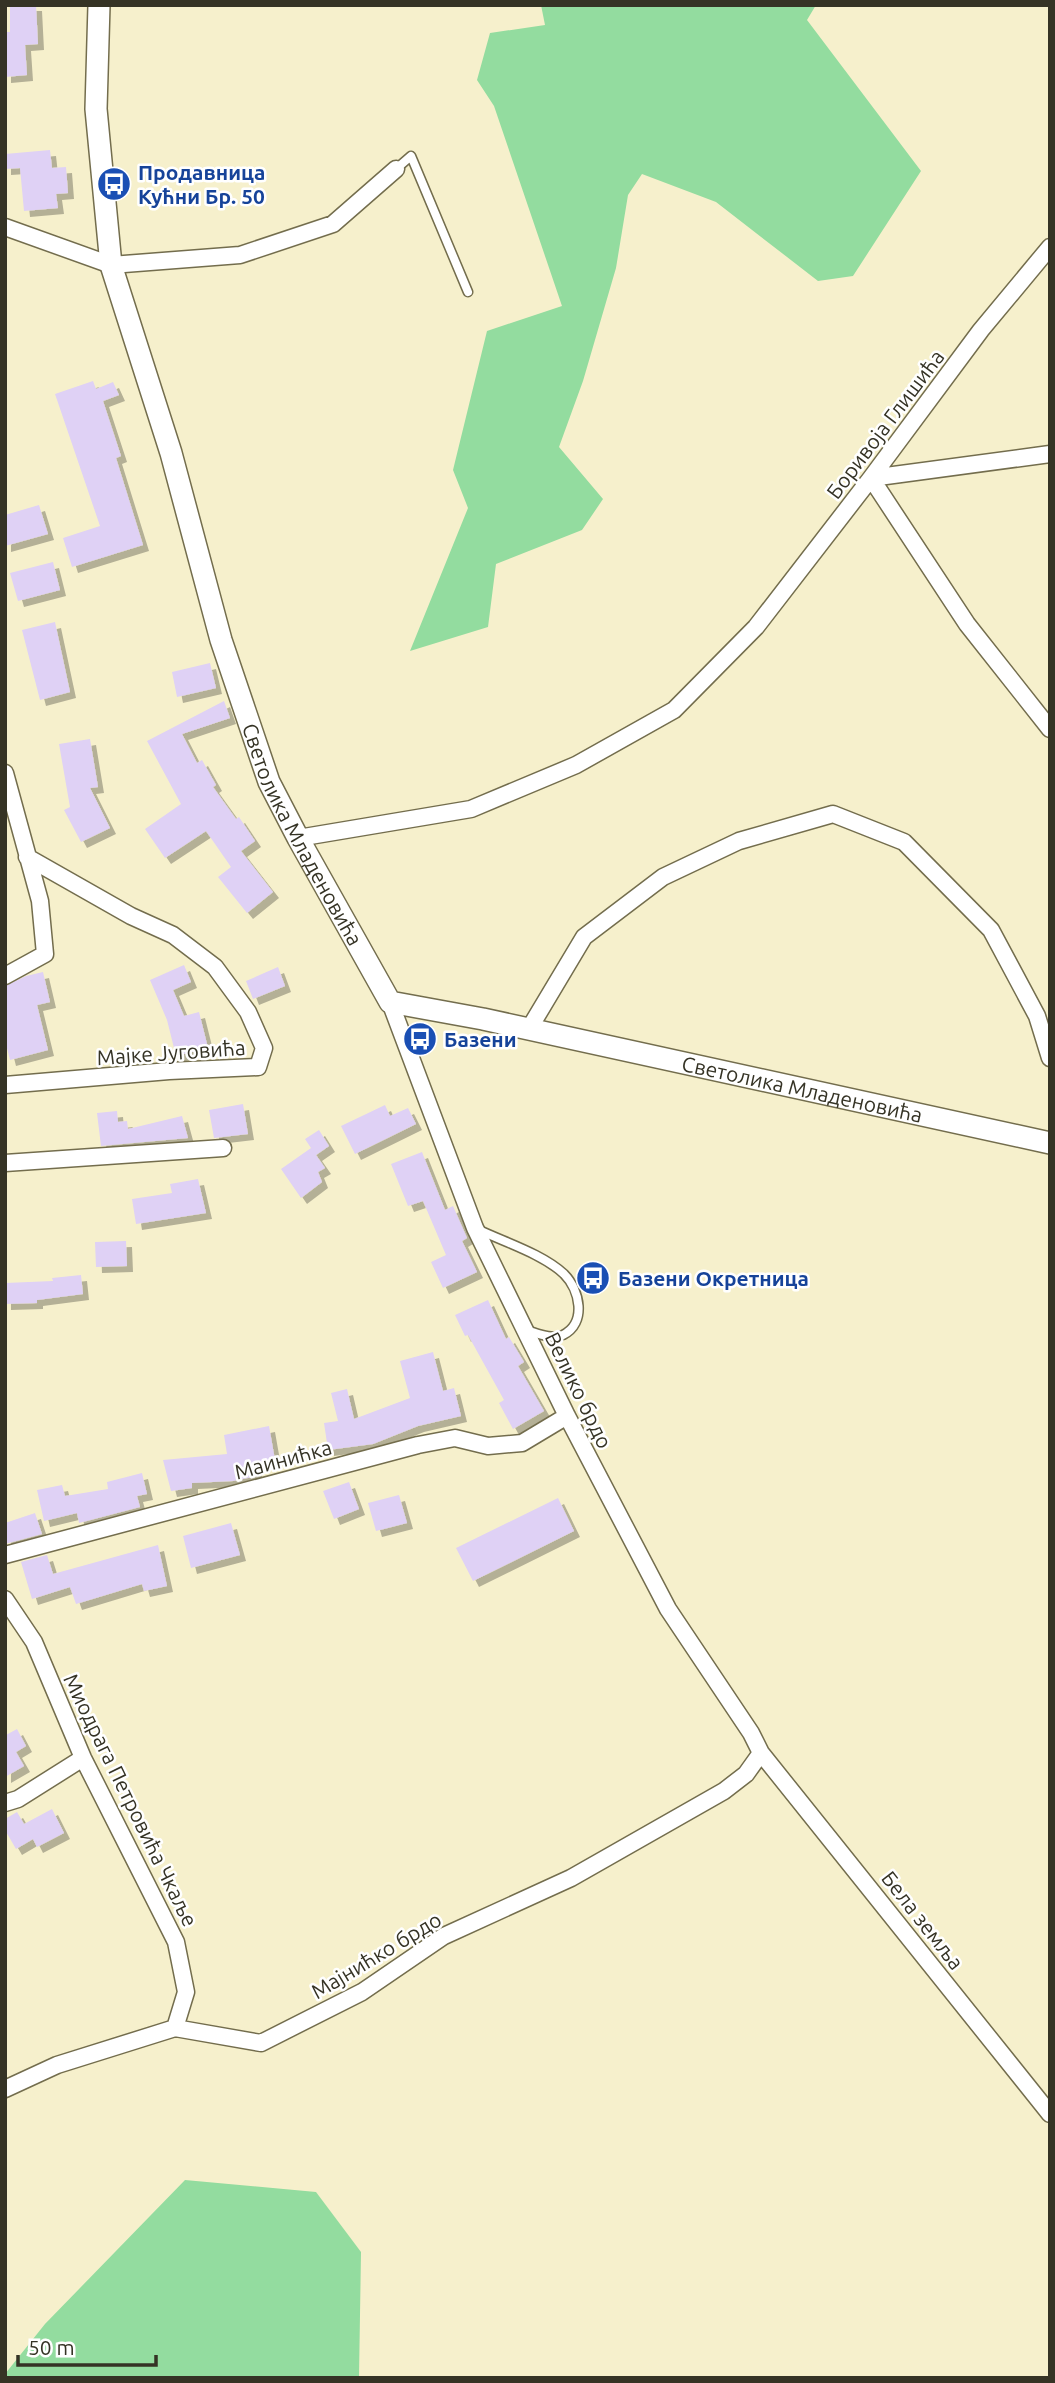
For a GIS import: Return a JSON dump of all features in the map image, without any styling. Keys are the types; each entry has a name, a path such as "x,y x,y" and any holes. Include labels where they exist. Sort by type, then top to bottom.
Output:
{"street":[{"name":"Светолика Младеновића","path":"99,5 96,109 111,265 170,453 221,640 269,782 390,1002 529,1029 1050,1143"},
{"path":"5,227 111,265 240,255 333,225 396,169"},
{"name":"Боривоја Глишића","path":"298,838 471,809 576,765 674,710 756,627 981,330 1044,265 1050,247"},
{"path":"1050,454 871,478 967,624 1050,729"},
{"path":"5,773 13,835 27,857 40,901 45,954 5,976"},
{"path":"529,1029 584,937 663,877 739,841 833,814 904,842 991,930 1037,1016 1050,1058"},
{"name":"Мајке Југовића","path":"5,1085 169,1071 258,1067 264,1048 248,1012 215,967 173,935 131,916 27,857"},
{"name":"Велико брдо","path":"390,1002 475,1228 567,1416 668,1609 751,1733 761,1753"},
{"path":"5,1163 223,1148"},
{"name":"Маинићка","path":"5,1555 418,1445 455,1438 488,1446 522,1443 567,1416"},
{"name":"Миодрага Петровића Чкаље","path":"5,1599 34,1642 83,1758 176,1942 186,1992 175,2028"},
{"name":"Мајнићко брдо","path":"5,2089 57,2065 175,2028 261,2043 362,1992 444,1936 571,1878 724,1791 746,1774 761,1753"},
{"name":"Бела земља","path":"761,1753 1050,2114"},
{"path":"5,1803 18,1799 83,1758"}],"lane":[{"path":"396,169 411,156 468,292"},
{"path":"475,1228 547,1262 564,1274 574,1286 579,1308 571,1328 562,1335 555,1336 526,1330"}],"green space":[{"path":"541,5 816,5 807,20 921,171 853,276 818,281 716,202 642,174 628,195 616,268 583,381 559,447 603,499 582,530 496,564 488,627 410,651 468,508 453,470 487,331 562,306 494,106 477,80 490,33 545,25"},
{"path":"185,2180 316,2192 361,2252 359,2378 5,2378 5,2374 45,2324"}],"building":[{"path":"10,5 36,5 38,44 25,45 27,75 5,77 5,32 10,32"},
{"path":"50,150 52,168 66,167 68,193 56,194 58,208 24,211 20,168 5,169 5,154"},
{"path":"93,381 96,389 113,382 119,395 103,401 121,456 116,458 143,545 72,567 63,538 100,526 55,394"},
{"path":"39,505 48,534 5,546 5,515"},
{"path":"53,562 60,590 18,601 10,573"},
{"path":"55,622 70,692 40,700 22,630"},
{"path":"210,663 216,688 177,697 172,672"},
{"path":"224,701 230,718 182,734 197,763 202,760 216,785 213,787 236,819 239,817 255,841 241,851 273,892 247,913 218,877 231,867 206,831 165,858 145,829 181,804 147,741"},
{"path":"90,739 98,787 90,788 110,828 81,842 64,810 70,807 59,744"},
{"path":"184,965 191,982 173,990 184,1016 199,1012 208,1048 176,1056 167,1020 150,980"},
{"path":"278,967 285,986 253,999 246,981"},
{"path":"43,972 50,1002 37,1005 48,1050 10,1060 5,1040 5,986 26,976"},
{"path":"243,1104 248,1134 214,1138 209,1110"},
{"path":"385,1105 390,1116 408,1108 416,1124 355,1154 341,1126"},
{"path":"117,1111 118,1122 127,1121 128,1129 182,1116 188,1138 101,1146 97,1113"},
{"path":"319,1130 329,1146 316,1155 325,1168 318,1172 322,1182 301,1198 281,1169 311,1148 305,1139"},
{"path":"422,1152 445,1210 453,1206 467,1238 462,1241 477,1272 443,1288 431,1262 446,1255 423,1201 408,1206 391,1164"},
{"path":"198,1179 206,1213 136,1224 132,1199 172,1193 170,1184"},
{"path":"126,1241 127,1266 96,1267 95,1242"},
{"path":"81,1275 83,1294 37,1300 37,1303 5,1304 5,1283 53,1281 52,1278"},
{"path":"488,1300 506,1339 509,1337 524,1362 518,1366 544,1411 513,1429 499,1403 504,1400 455,1315"},
{"path":"433,1352 443,1391 454,1388 461,1416 418,1426 373,1444 328,1450 324,1423 338,1421 331,1393 347,1389 354,1419 410,1398 400,1361"},
{"path":"269,1426 275,1460 255,1464 257,1476 233,1481 192,1483 192,1488 171,1491 163,1460 227,1454 224,1435"},
{"path":"142,1473 147,1494 137,1496 140,1507 79,1523 77,1513 44,1521 37,1490 62,1485 65,1496 108,1489 107,1482"},
{"path":"349,1482 359,1509 334,1519 323,1491"},
{"path":"399,1495 407,1523 376,1531 368,1503"},
{"path":"558,1498 574,1531 473,1581 456,1548"},
{"path":"35,1513 42,1534 5,1544 5,1523"},
{"path":"231,1523 240,1555 191,1568 183,1536"},
{"path":"158,1545 167,1586 144,1591 142,1584 76,1604 70,1587 32,1599 21,1562 47,1555 53,1574"},
{"path":"17,1729 26,1746 16,1752 24,1766 5,1777 5,1733 6,1735"},
{"path":"52,1809 64,1833 37,1847 33,1839 16,1849 5,1830 5,1819 17,1812 24,1824"}],"place":[{"name":"Продавница Кућни Бр. 50","path":"114,184"},
{"name":"Базени","path":"420,1039"},
{"name":"Базени Окретница","path":"593,1278"}]}
